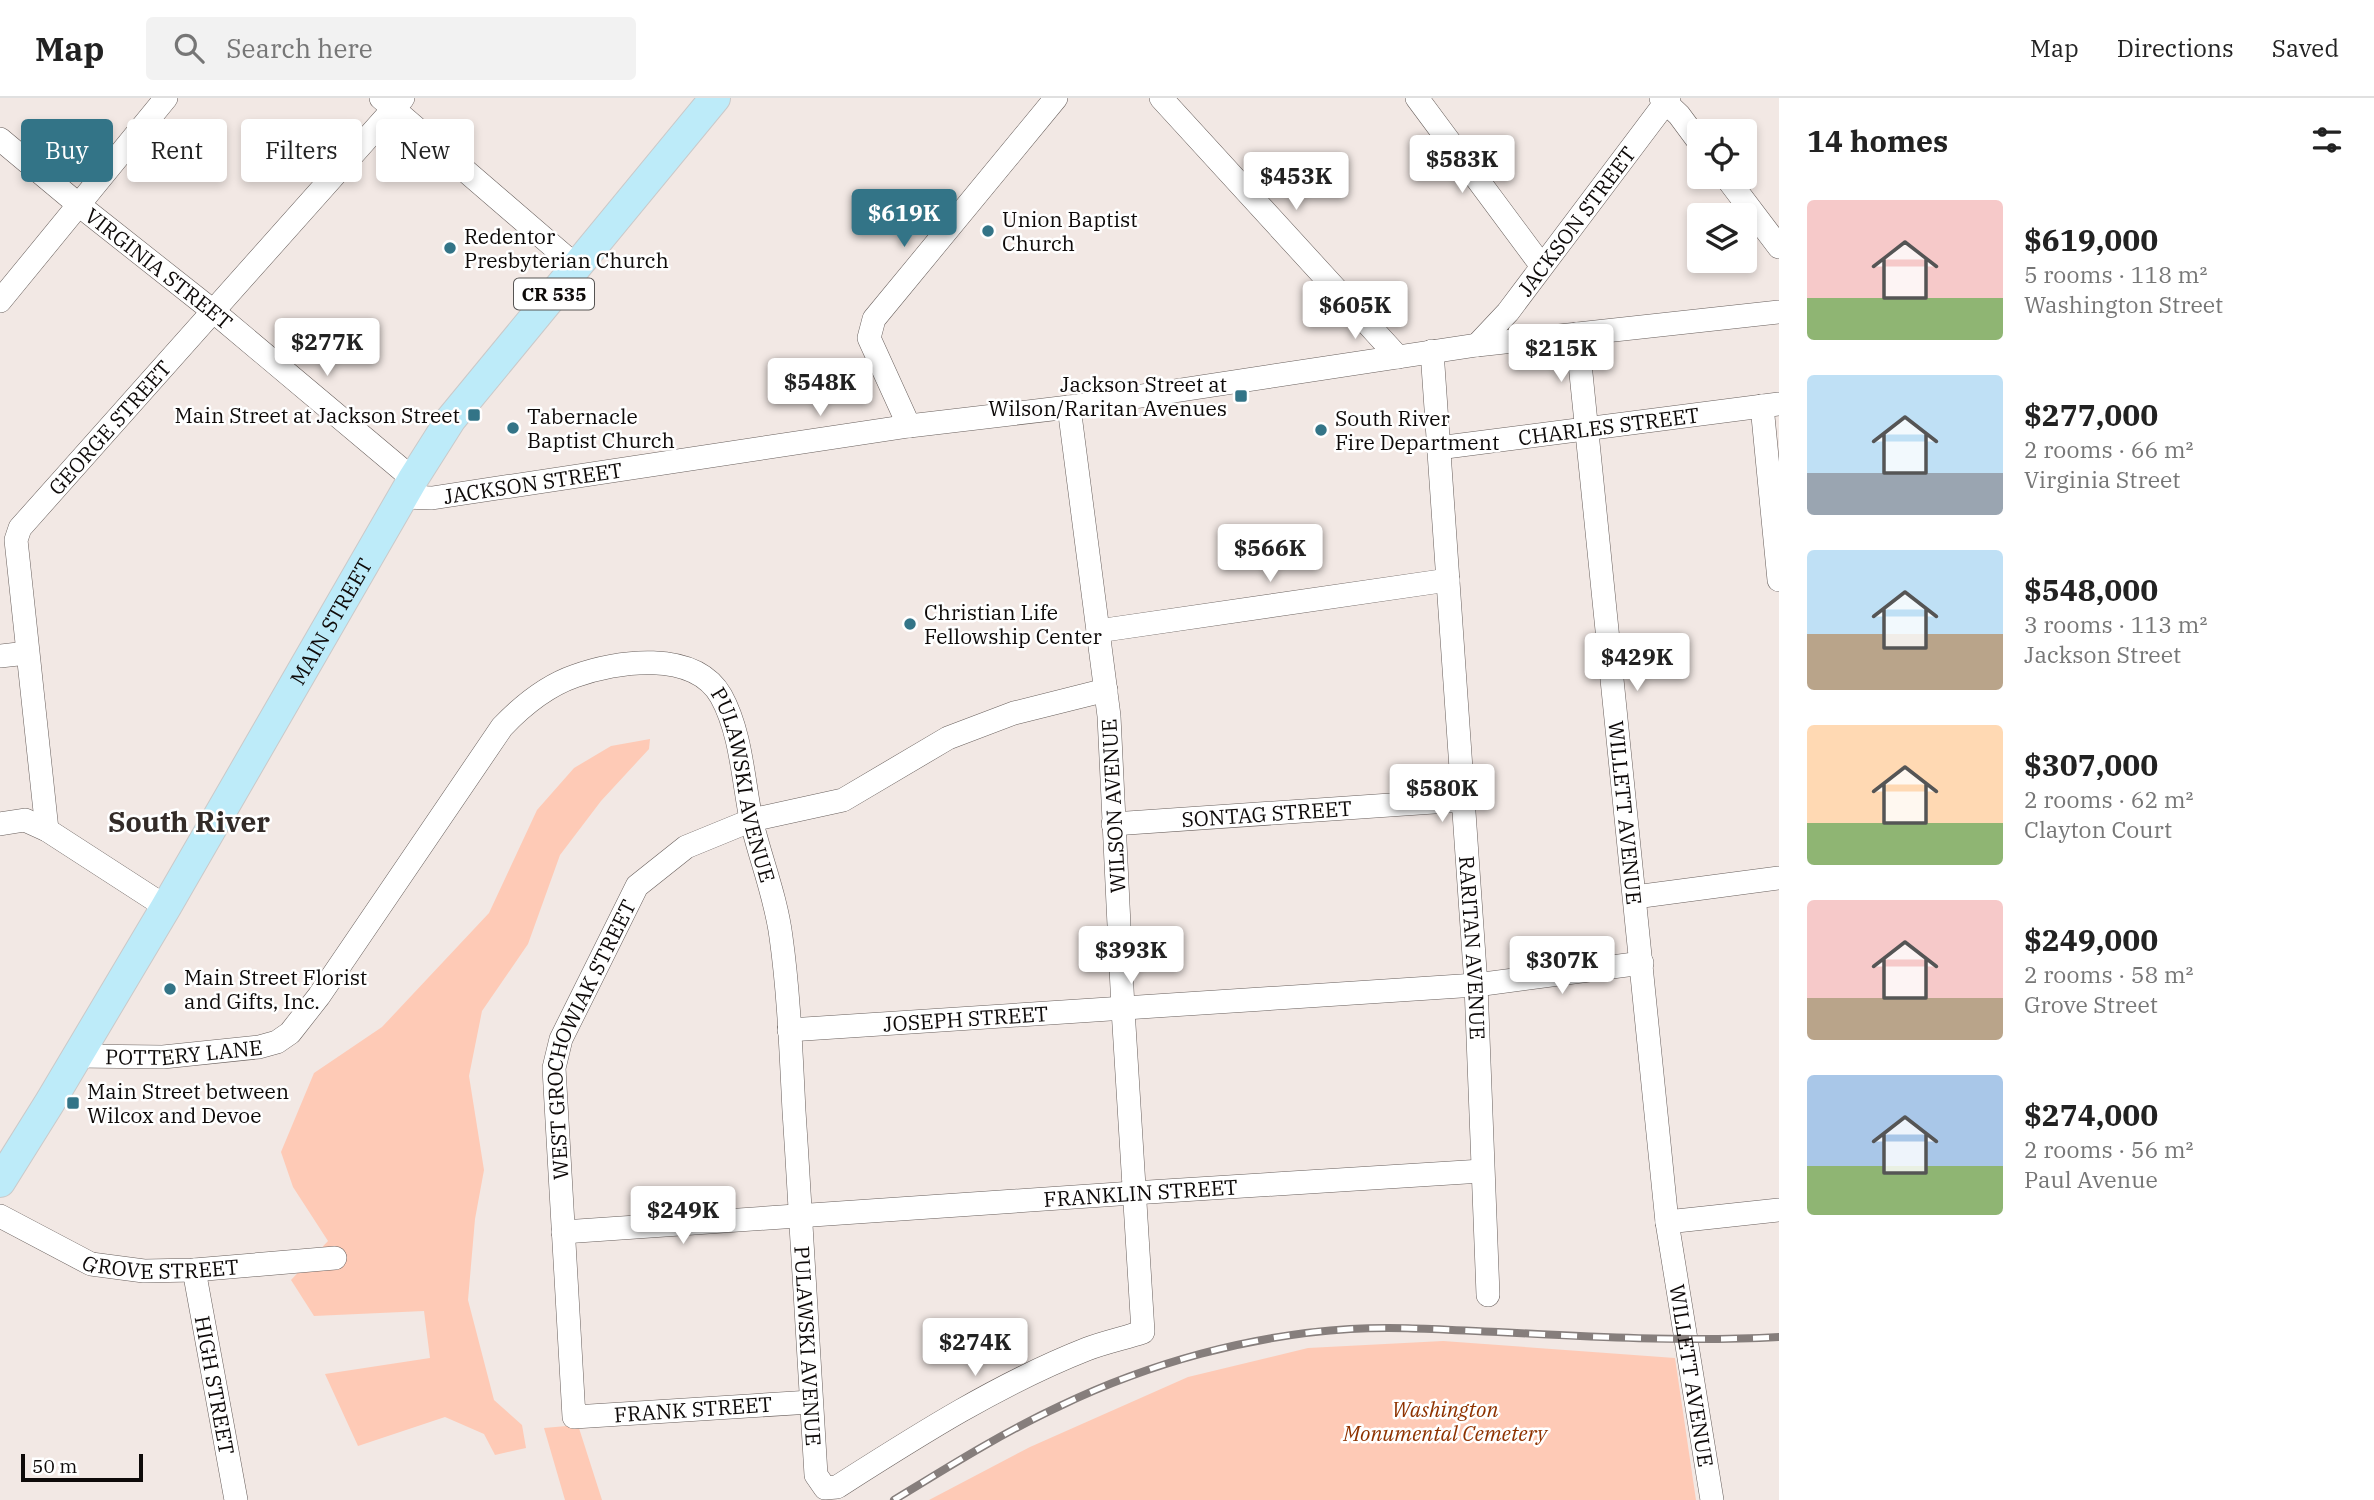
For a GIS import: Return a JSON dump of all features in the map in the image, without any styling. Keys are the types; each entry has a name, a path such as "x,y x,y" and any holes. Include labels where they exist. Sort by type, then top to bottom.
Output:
{"main road":[{"name":"MAIN STREET","path":"0,1182 166,907 408,488 451,419 715,98"}],"street":[{"path":"0,301 166,98"},
{"path":"909,426 869,338 874,319 1056,98"},
{"path":"1161,98 1398,356"},
{"path":"1417,98 1541,265"},
{"path":"1665,99 1687,126"},
{"name":"JACKSON STREET","path":"408,488 432,498 909,426 1069,407 1476,345 1508,312 1665,99"},
{"path":"392,102 576,266"},
{"name":"GEORGE STREET","path":"47,830 16,540 20,528 213,311 392,102"},
{"name":"VIRGINIA STREET","path":"0,139 213,311 408,488"},
{"path":"1735,189 1779,247"},
{"path":"1476,345 1779,312"},
{"name":"WILLETT AVENUE","path":"1577,334 1667,1222 1712,1500"},
{"name":"RARITAN AVENUE","path":"1432,351 1476,985 1488,1295"},
{"path":"1770,405 1779,580"},
{"name":"CHARLES STREET","path":"1438,448 1770,405"},
{"name":"WILSON AVENUE","path":"825,1489 837,1487 939,1422 1030,1374 1089,1348 1143,1332 1133,1193 1109,716 1069,407"},
{"path":"1098,631 1448,580"},
{"path":"0,656 27,653"},
{"name":"PULAWSKI AVENUE","path":"290,1032 319,996 502,727 535,697 574,676 625,663 666,663 692,671 710,683 720,694 732,723 752,820 781,935 816,1475 825,1489"},
{"name":"WEST GROCHOWIAK STREET","path":"574,1417 554,1068 561,1039 637,886 686,848 752,820 842,800 948,738 1014,713 1106,690"},
{"name":"SONTAG STREET","path":"1113,824 1463,800"},
{"path":"0,824 25,820 47,830 166,907"},
{"path":"1635,897 1779,878"},
{"name":"JOSEPH STREET","path":"789,1030 1476,985 1642,963"},
{"name":"POTTERY LANE","path":"76,1056 163,1057 238,1050 277,1042 290,1032"},
{"name":"FRANKLIN STREET","path":"801,1217 1482,1171"},
{"path":"1667,1222 1779,1210"},
{"name":"GROVE STREET","path":"0,1216 91,1264 144,1271 194,1270 335,1258"},
{"path":"563,1232 801,1217"},
{"name":"HIGH STREET","path":"194,1270 236,1500"},
{"name":"FRANK STREET","path":"574,1417 811,1402"}],"green space":[{"path":"650,739 649,749 601,801 560,855 528,944 482,1011 469,1076 484,1170 475,1219 468,1300 494,1400 522,1425 526,1448 495,1455 484,1434 445,1417 358,1446 325,1374 430,1358 424,1311 314,1316 291,1280 328,1241 293,1187 281,1152 314,1073 382,1027 489,913 537,810 574,768 611,746"},
{"name":"Washington Monumental Cemetery","path":"1443,1341 1675,1358 1696,1500 929,1500 1030,1447 1188,1377 1308,1348"},
{"path":"578,1425 602,1500 565,1500 544,1428"}],"railway":[{"path":"894,1500 1038,1416 1094,1391 1165,1364 1275,1338 1313,1332 1387,1328 1639,1338 1779,1337"}],"place":[{"name":"Union Baptist Church","path":"988,231"},
{"name":"Redentor Presbyterian Church","path":"450,248"},
{"name":"Jackson Street at Wilson/Raritan Avenues","path":"1241,396"},
{"name":"Main Street at Jackson Street","path":"474,415"},
{"name":"Tabernacle Baptist Church","path":"513,428"},
{"name":"South River Fire Department","path":"1321,430"},
{"name":"Christian Life Fellowship Center","path":"910,624"},
{"name":"Main Street Florist and Gifts, Inc.","path":"170,989"},
{"name":"Main Street between Wilcox and Devoe","path":"73,1103"}],"district":[{"name":"South River","path":"189,821"}]}
